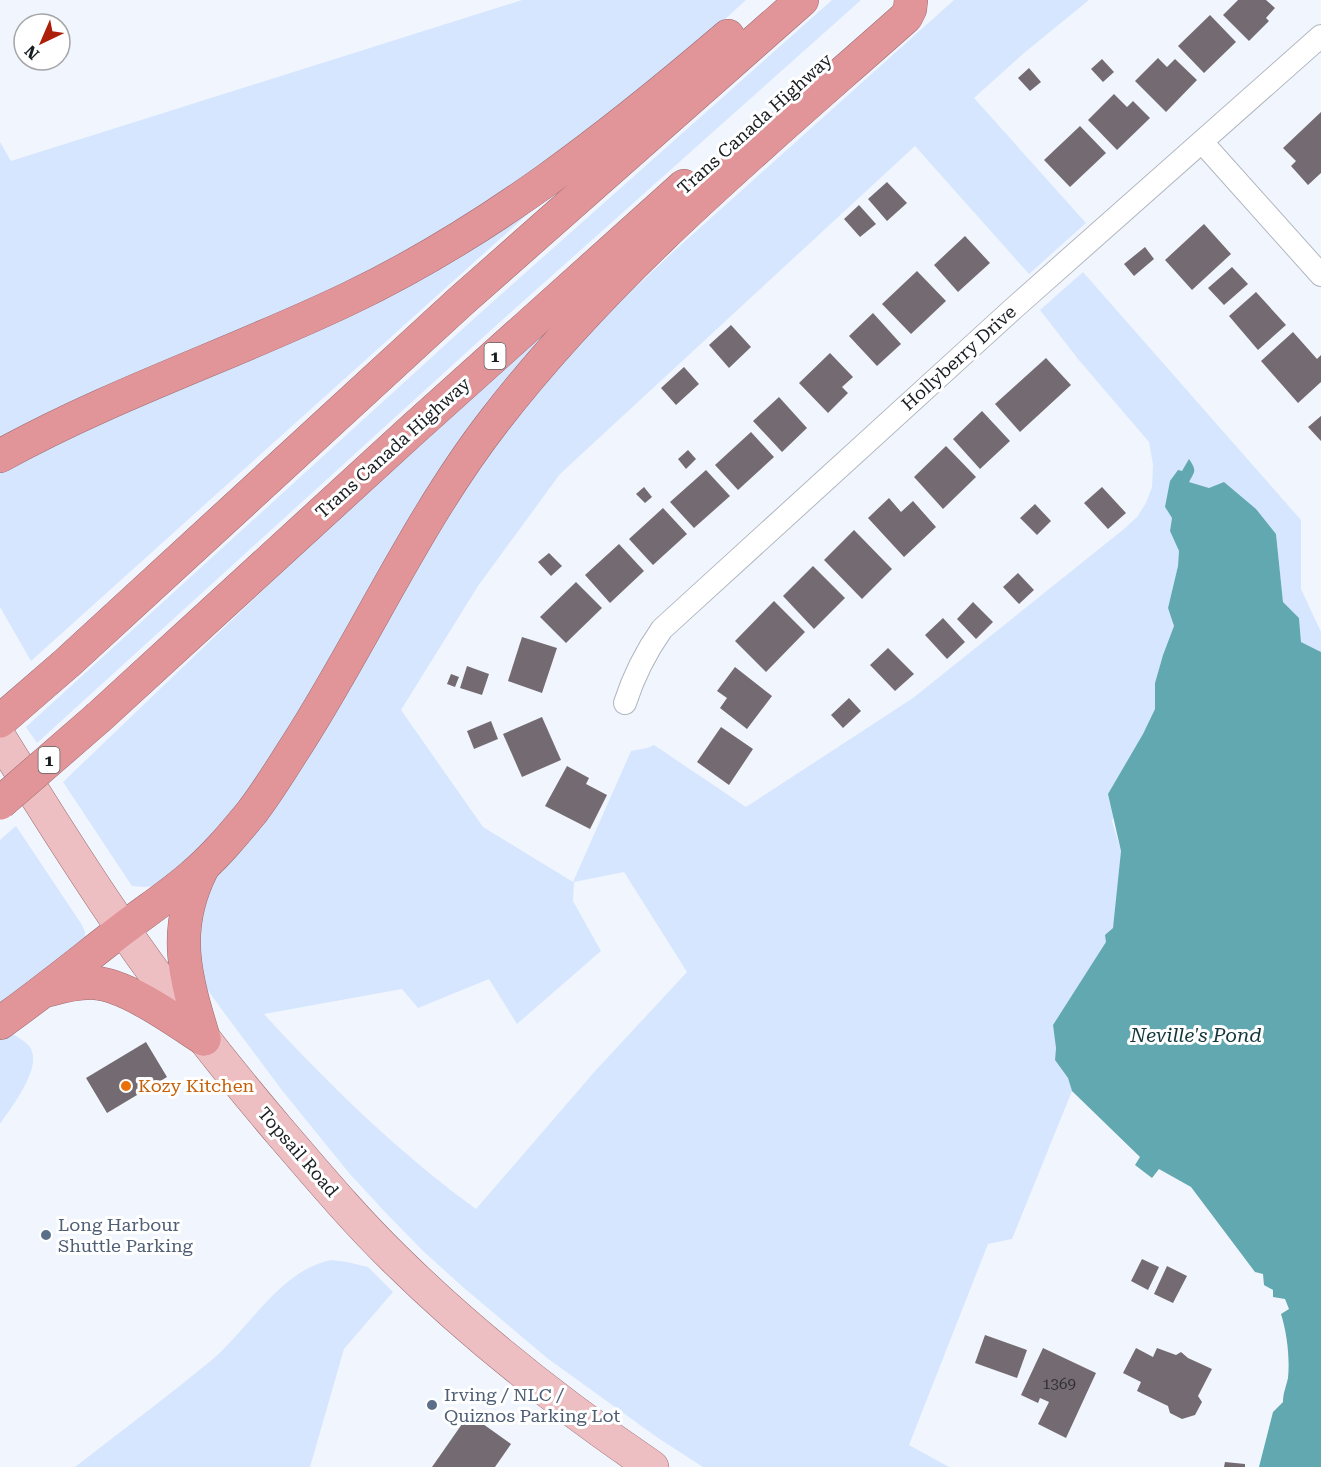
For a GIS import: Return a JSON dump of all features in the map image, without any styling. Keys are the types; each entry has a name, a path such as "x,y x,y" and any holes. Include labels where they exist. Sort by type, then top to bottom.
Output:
{"highway":[{"path":"0,456 46,430 109,401 349,299 427,257 526,194 592,148 770,0"},
{"path":"0,721 67,663 461,301 801,0"},
{"name":"Trans Canada Highway","path":"0,803 99,717 410,432 895,0"},
{"path":"0,1023 44,992 203,867 215,855 254,808 285,764 343,671 444,494 477,444 528,379 612,286 687,213 906,17 911,0"},
{"path":"203,867 191,891 185,912 183,934 186,972 204,1039"},
{"path":"44,992 78,984 95,983 109,986 144,1002 204,1039"}],"main road":[{"name":"Topsail Road","path":"0,738 123,929 204,1039 320,1179 396,1260 513,1364 652,1467"}],"street":[{"name":"Hollyberry Drive","path":"625,702 643,656 662,629 1005,316 1321,36"},
{"path":"1202,142 1321,275"}],"shaded area":[{"path":"522,0 746,0 663,75 427,247 0,438 0,142 11,161"},
{"path":"832,0 861,0 491,330 37,743 26,727 478,315"},
{"path":"954,0 1089,0 1024,53 974,98 1086,223 1029,274 915,146 560,474 478,586 401,710 483,827 573,882 631,751 654,745 746,807 913,698 1137,517 1152,487 1153,465 1149,442 1078,359 1040,310 1083,272 1301,520 1301,589 1321,632 1321,652 1301,642 1299,618 1283,602 1276,534 1209,488 1189,482 1189,460 1165,507 1172,518 1170,531 1179,551 1178,566 1168,608 1174,626 1155,683 1155,709 1143,734 1112,821 1121,851 1113,928 1107,942 1053,1025 1055,1060 1068,1078 1072,1091 1012,1239 988,1244 909,1445 949,1467 703,1467 658,1438 547,1358 423,1251 349,1173 281,1089 202,982 196,922 206,891 455,500 539,387 600,321 673,252","holes":["624,872 687,972 596,1070 476,1209 365,1117 264,1014 402,989 418,1008 489,979 517,1024 601,951 573,901 574,882"]},
{"path":"581,166 31,661 0,607 0,467"},
{"path":"591,289 238,812 158,885 132,886 63,782 403,456"},
{"path":"16,826 82,925 85,940 0,1012 0,840"},
{"path":"9,1031 29,1046 33,1054 33,1064 25,1086 0,1124 0,1038"},
{"path":"331,1260 368,1267 393,1292 344,1349 310,1467 75,1467 213,1359 281,1287 313,1266"}],"water":[{"name":"Neville's Pond","path":"1189,459 1194,471 1189,482 1209,488 1224,482 1256,509 1276,534 1283,602 1299,618 1301,642 1321,652 1321,1467 1259,1467 1273,1412 1283,1402 1288,1378 1288,1346 1281,1314 1289,1309 1285,1299 1273,1297 1273,1290 1264,1285 1263,1274 1255,1272 1191,1187 1159,1169 1152,1178 1135,1165 1140,1157 1072,1091 1068,1078 1055,1060 1053,1025 1106,942 1105,935 1113,928 1121,851 1108,794 1155,709 1155,683 1174,626 1168,608 1178,566 1179,551 1170,531 1172,518 1165,507 1170,481 1178,470 1182,471"}],"building":[{"path":"1238,0 1266,0 1275,8 1266,18 1269,21 1249,41 1223,15"},
{"path":"1210,15 1236,42 1204,73 1178,46"},
{"path":"1158,58 1167,67 1175,59 1197,80 1166,112 1135,81"},
{"path":"1102,59 1114,72 1103,82 1091,69"},
{"path":"1029,68 1041,82 1030,91 1018,78"},
{"path":"1114,94 1127,107 1133,101 1150,118 1117,150 1088,120"},
{"path":"1321,112 1321,173 1308,185 1291,166 1296,161 1283,148"},
{"path":"1080,126 1106,153 1070,187 1044,160"},
{"path":"887,182 907,203 887,221 868,199"},
{"path":"859,205 876,224 860,237 844,219"},
{"path":"1204,224 1231,254 1192,290 1165,260"},
{"path":"965,236 990,263 958,292 934,265"},
{"path":"1145,247 1154,259 1134,276 1124,264"},
{"path":"1232,267 1248,284 1224,305 1208,288"},
{"path":"917,271 946,301 911,334 882,304"},
{"path":"1256,292 1286,325 1258,350 1229,316"},
{"path":"873,313 901,344 877,366 849,336"},
{"path":"731,325 751,347 729,368 709,345"},
{"path":"1293,332 1317,359 1321,355 1321,382 1298,403 1261,361"},
{"path":"830,353 853,377 842,387 848,393 828,413 799,383"},
{"path":"1046,358 1071,385 1020,432 995,404"},
{"path":"684,367 699,384 676,405 661,388"},
{"path":"779,397 807,428 782,452 753,421"},
{"path":"982,411 1010,441 980,469 953,439"},
{"path":"1321,416 1321,441 1308,427"},
{"path":"751,432 774,457 738,490 715,465"},
{"path":"946,446 976,477 943,509 914,477"},
{"path":"688,450 696,459 686,469 678,459"},
{"path":"706,470 730,496 694,528 670,502"},
{"path":"644,487 652,497 645,503 636,494"},
{"path":"1102,487 1126,513 1108,529 1084,503"},
{"path":"889,498 901,512 913,501 936,527 904,557 868,518"},
{"path":"1035,504 1051,521 1037,535 1020,518"},
{"path":"663,508 687,534 653,565 629,539"},
{"path":"854,530 892,569 862,599 824,560"},
{"path":"619,544 644,571 610,603 585,575"},
{"path":"549,553 562,566 551,576 538,562"},
{"path":"813,566 845,598 814,629 783,596"},
{"path":"1018,573 1034,590 1019,604 1003,587"},
{"path":"576,582 602,608 566,643 540,617"},
{"path":"774,601 805,632 766,672 735,641"},
{"path":"973,602 993,622 976,639 957,619"},
{"path":"943,618 965,642 947,659 925,635"},
{"path":"522,637 557,648 542,693 508,681"},
{"path":"888,648 914,674 895,691 870,665"},
{"path":"467,666 489,674 482,695 460,688"},
{"path":"735,667 772,696 747,729 720,708 727,698 717,691"},
{"path":"451,674 459,677 455,687 447,684"},
{"path":"849,698 861,711 843,728 831,715"},
{"path":"542,717 561,760 522,777 503,734"},
{"path":"491,721 498,739 474,749 467,731"},
{"path":"721,727 753,749 729,785 697,762"},
{"path":"567,766 589,778 586,784 607,795 590,829 545,806"},
{"path":"146,1042 167,1077 107,1113 86,1078"},
{"path":"1142,1259 1159,1267 1148,1290 1131,1281"},
{"path":"1167,1266 1187,1276 1173,1303 1154,1294"},
{"path":"985,1335 1027,1350 1017,1378 975,1363"},
{"path":"1043,1348 1096,1373 1066,1438 1038,1424 1049,1402 1040,1398 1038,1403 1021,1395"},
{"path":"1136,1348 1153,1357 1157,1348 1176,1355 1181,1352 1188,1358 1212,1369 1198,1396 1202,1402 1195,1415 1182,1419 1170,1413 1168,1406 1137,1391 1141,1382 1123,1373"},
{"path":"469,1414 511,1444 495,1467 432,1467"},
{"path":"1225,1462 1245,1464 1245,1467 1224,1467"}],"place":[{"name":"Kozy Kitchen","path":"126,1086"},
{"name":"Long Harbour Shuttle Parking","path":"46,1235"},
{"name":"Irving / NLC / Quiznos Parking Lot","path":"432,1405"}]}
